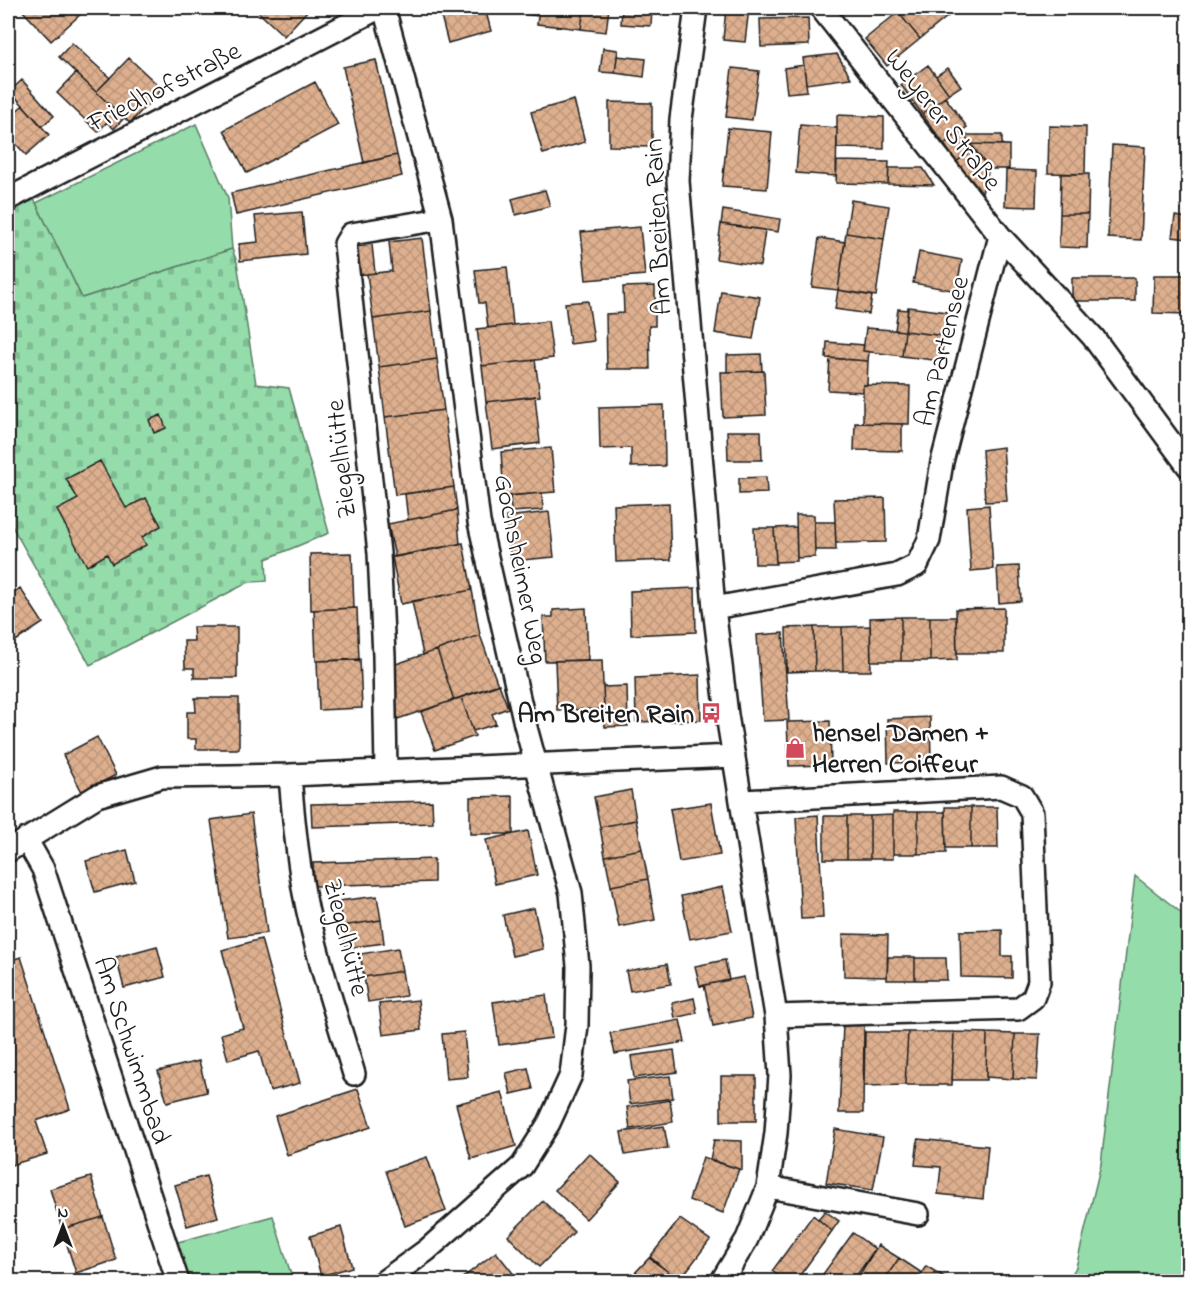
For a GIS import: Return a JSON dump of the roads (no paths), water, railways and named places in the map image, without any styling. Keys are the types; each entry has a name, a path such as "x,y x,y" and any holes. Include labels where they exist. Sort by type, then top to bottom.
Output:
{"street":[{"name":"Friedhofstraße","path":"8,199 379,8"},
{"name":"Gochsheimer Weg","path":"383,1281 428,1250 522,1166 549,1123 571,1075 577,1024 578,966 571,893 536,766 479,522 441,219 384,8"},
{"name":"Am Breiten Rain","path":"696,8 681,119 678,181 714,608 734,756 776,1016 780,1075 776,1133 768,1187 747,1239 721,1281"},
{"name":"Weyerer Straße","path":"821,8 1000,236"},
{"name":"Ziegelhütte","path":"386,771 380,553 345,244 351,234 441,219"},
{"name":"Am Partensee","path":"714,608 897,575 916,565 929,540 942,462 1000,236"},
{"path":"1000,236 1093,337 1188,466"},
{"path":"8,851 97,796 162,777 536,766 734,756"},
{"name":"Ziegelhütte","path":"290,775 293,818 304,893 315,940 354,1074"},
{"path":"742,801 1001,788 1022,796 1032,813 1039,982 1033,998 1018,1009 776,1016"},
{"name":"Am Schwimmbad","path":"26,839 43,869 178,1281"},
{"path":"768,1187 918,1214"}],"place":[{"name":"Am Breiten Rain","path":"711,713"},
{"name":"hensel Damen + Herren Coiffeur","path":"795,748"}]}
